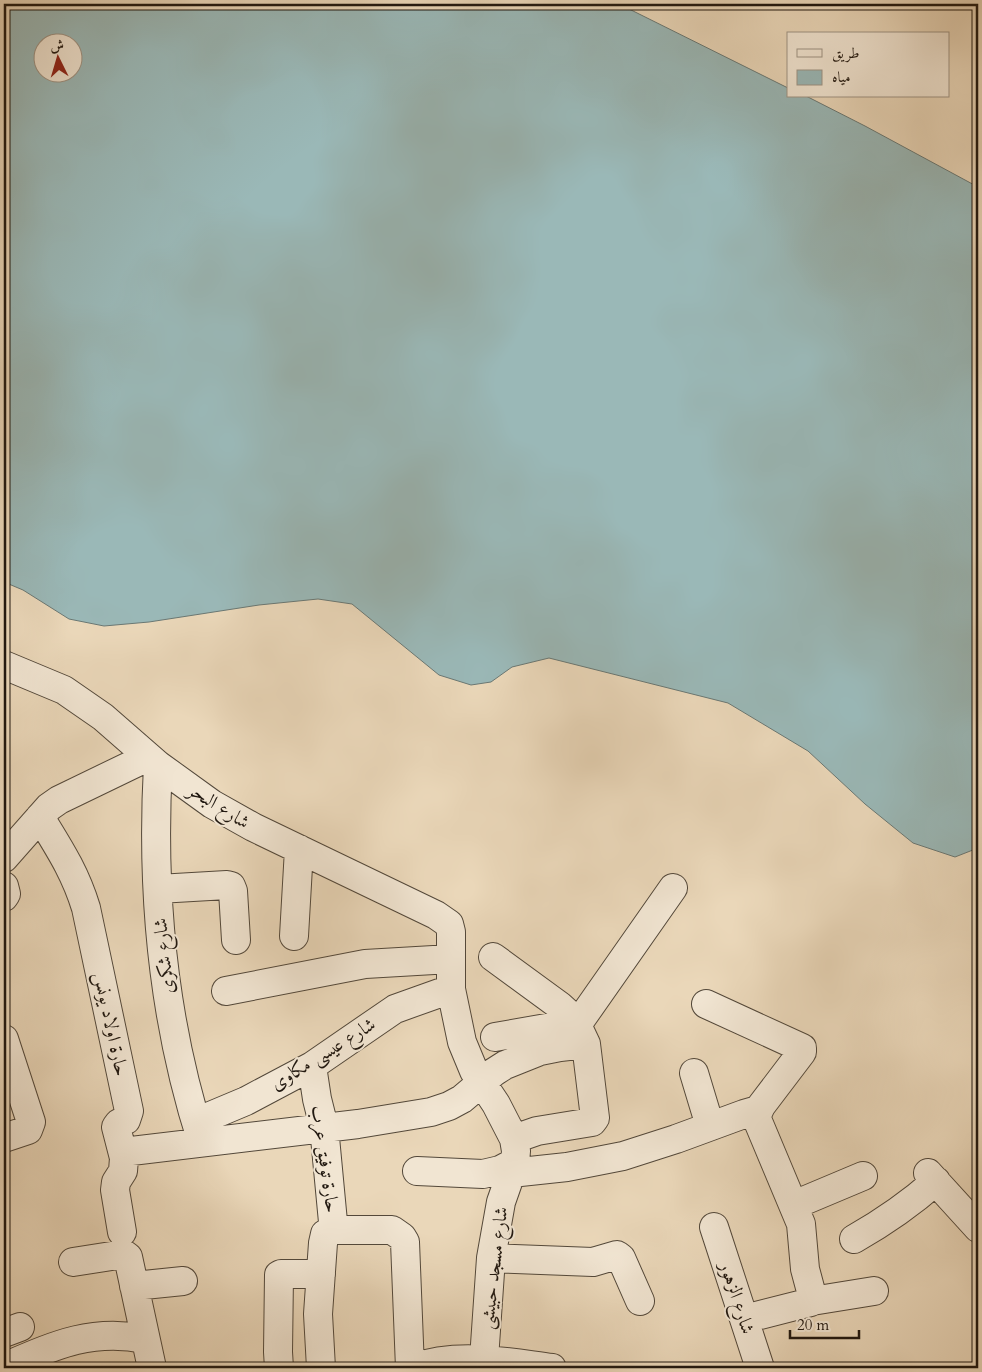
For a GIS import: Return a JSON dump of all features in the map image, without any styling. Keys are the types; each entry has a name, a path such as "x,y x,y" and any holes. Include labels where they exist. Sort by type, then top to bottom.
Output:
{"street":[{"name":"شارع البحر","path":"4,665 64,690 103,717 153,761 212,804 253,827 436,915 449,924 452,932 451,959"},
{"path":"4,858 49,807 59,800 153,761"},
{"name":"شارع شكرى","path":"153,761 160,926 172,1024 178,1055 199,1132"},
{"name":"حارة اولاد يونس","path":"40,817 79,884 86,908 129,1111 126,1120 118,1123 116,1126 124,1164 123,1170 116,1182 115,1190 122,1232"},
{"path":"294,936 298,849"},
{"path":"4,886 6,894 4,897"},
{"path":"158,889 231,886 233,890 236,940"},
{"path":"123,1152 199,1132 324,1127 405,1117 449,1106 462,1099 505,1065 540,1051 560,1046 580,1031 673,888"},
{"path":"416,1171 483,1174 500,1170 537,1131 594,1121 580,1031 571,1016 493,957"},
{"path":"226,991 365,964 451,959 451,989 458,1026 467,1056 496,1104 513,1158"},
{"name":"شارع عيسى مكاوى","path":"199,1132 246,1101 312,1066 395,1009 451,989"},
{"path":"706,1004 802,1048 802,1052 758,1110 757,1115 758,1124 801,1224 805,1269 812,1301"},
{"path":"495,1037 580,1031"},
{"path":"4,1039 31,1122 28,1130 4,1138"},
{"name":"حارة توفيق عرب","path":"312,1066 324,1127 334,1222 332,1230 325,1234 323,1238 318,1314 321,1368"},
{"path":"694,1073 710,1126"},
{"path":"513,1158 567,1168 622,1156 758,1110"},
{"name":"شارع مسجد حبيشى","path":"484,1359 491,1258 501,1202 513,1158"},
{"path":"794,1205 863,1176"},
{"path":"854,1238 883,1222 911,1203 932,1177 978,1228"},
{"name":"شارع الزهور","path":"714,1227 760,1368"},
{"path":"332,1230 392,1230 402,1237 405,1242 411,1368 436,1361 453,1359 484,1359 552,1368"},
{"path":"73,1262 126,1254 152,1368"},
{"path":"491,1258 593,1262 617,1255 621,1258 640,1301"},
{"path":"279,1368 279,1275 321,1274"},
{"path":"134,1286 183,1281"},
{"path":"744,1319 812,1301 874,1291"},
{"path":"4,1368 46,1350 86,1337 109,1334 146,1339"}],"water":[{"path":"4,4 619,4 787,88 787,98 810,98 978,187 978,848 955,857 913,843 865,804 808,751 728,703 549,658 512,667 491,682 471,685 439,675 352,604 318,599 259,605 149,622 104,626 69,619 23,590 4,582"}]}
